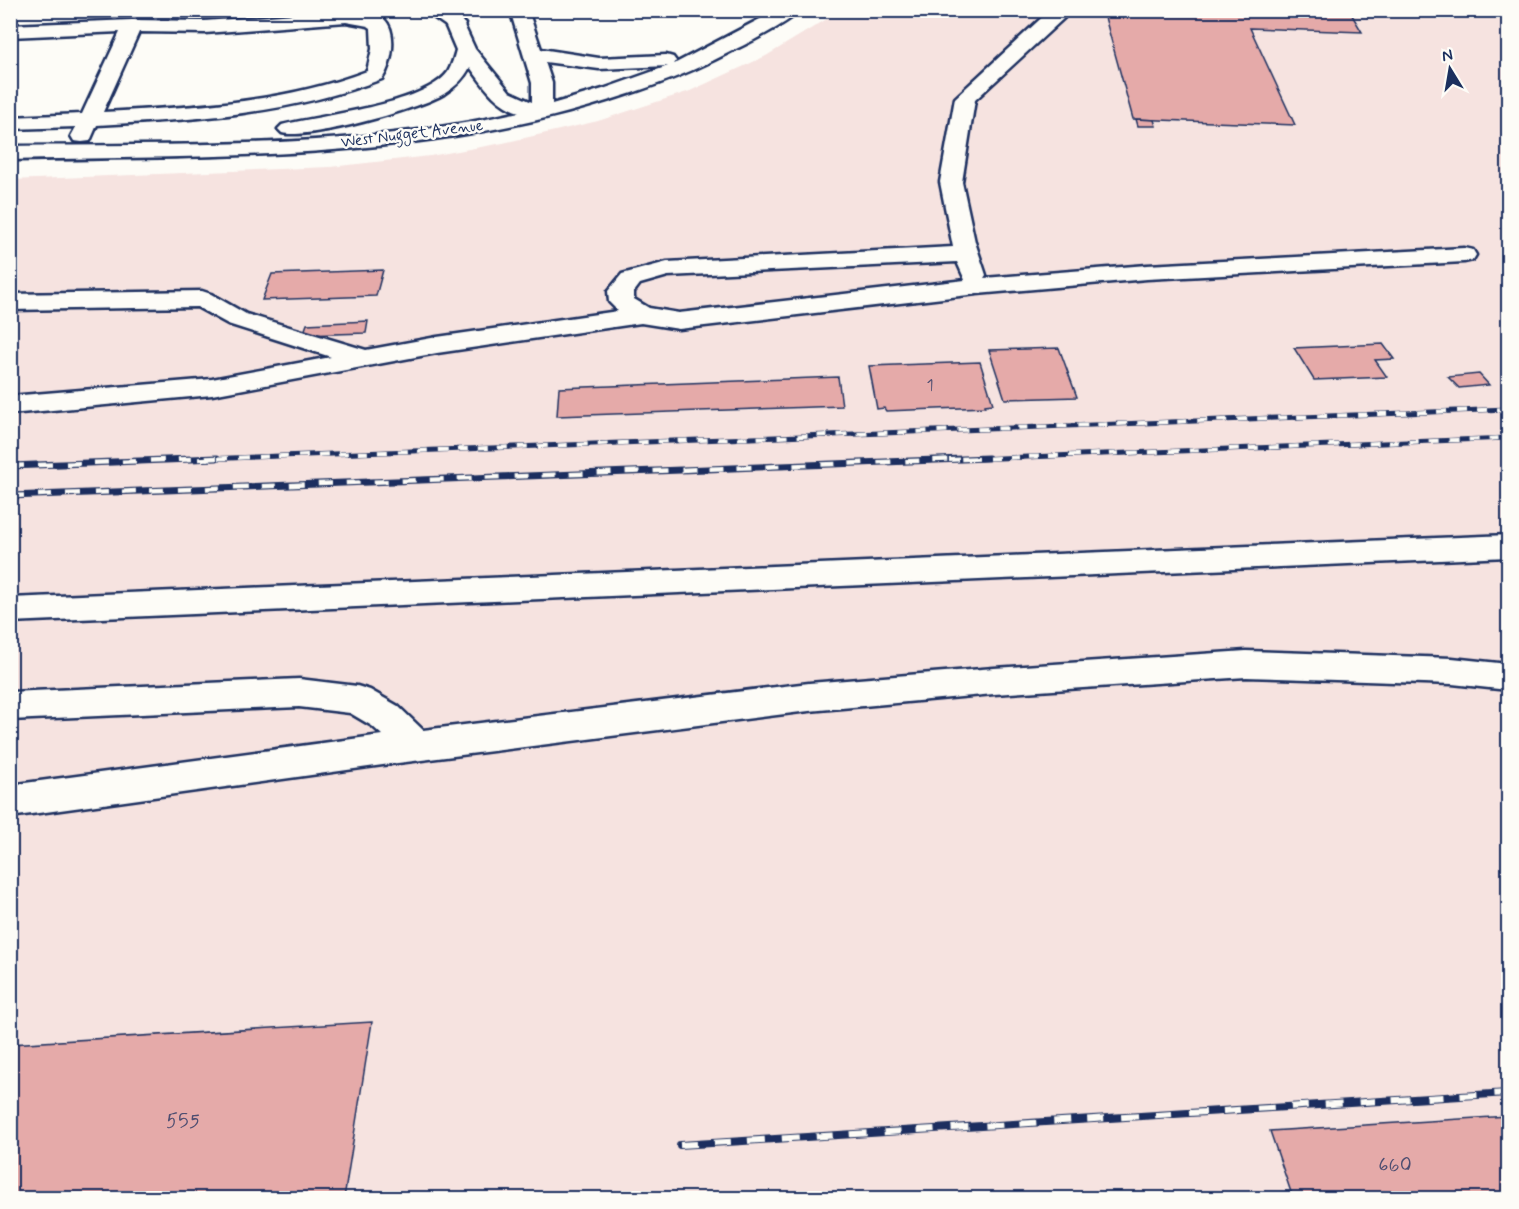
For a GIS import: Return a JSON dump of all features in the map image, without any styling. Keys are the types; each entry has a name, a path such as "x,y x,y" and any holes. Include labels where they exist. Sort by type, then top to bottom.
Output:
{"main road":[{"path":"432,10 452,17 466,50 503,96 515,104 542,112 542,83 519,10"},
{"name":"West Nugget Avenue","path":"10,153 336,144 410,137 542,112 628,87 706,57 791,10"},
{"path":"977,286 967,254 951,182 965,98 1058,14 1059,10"},
{"path":"10,31 132,26 205,27 346,16 377,22 381,28 380,66 375,75 338,89 268,105 89,120 10,123"},
{"path":"132,26 89,120 86,151 262,134 364,115 402,104 440,88 460,69 466,50"},
{"path":"533,53 594,65 630,65 706,57"},
{"path":"642,315 622,302 621,291 631,279 667,269 967,254"},
{"path":"10,405 212,387 437,345 642,315 679,321 977,286 1147,272 1464,255"},
{"path":"10,302 202,299 237,319 365,359"},
{"path":"10,610 1509,546"},
{"path":"10,801 416,746 809,697 1246,664 1452,671 1509,677"},
{"path":"10,706 299,693 357,700 385,716 416,746"}],"shaded area":[{"path":"840,11 1508,11 1508,1198 11,1198 10,180 330,167 430,156 503,143 598,121 690,91 766,56"}],"building":[{"path":"1103,10 1349,10 1362,32 1250,28 1295,125 1133,119"},
{"path":"1136,119 1154,120 1156,126 1138,126"},
{"path":"383,270 376,296 262,300 272,274"},
{"path":"368,321 366,333 303,335 307,324"},
{"path":"1383,344 1394,359 1375,360 1387,377 1314,380 1294,348"},
{"path":"1059,348 1077,397 1005,399 989,350"},
{"path":"980,362 993,404 985,405 985,407 886,411 884,408 877,409 869,366"},
{"path":"1479,374 1489,385 1459,388 1448,377"},
{"path":"838,377 842,406 557,416 559,388"},
{"path":"372,1022 344,1198 10,1198 10,1044"},
{"path":"1508,1116 1508,1198 1293,1198 1270,1131"}],"railway":[{"path":"178,460 1508,409"},
{"path":"949,460 1508,438"},
{"path":"10,466 217,458"},
{"path":"10,496 988,458"},
{"path":"680,1145 1508,1093"}]}
